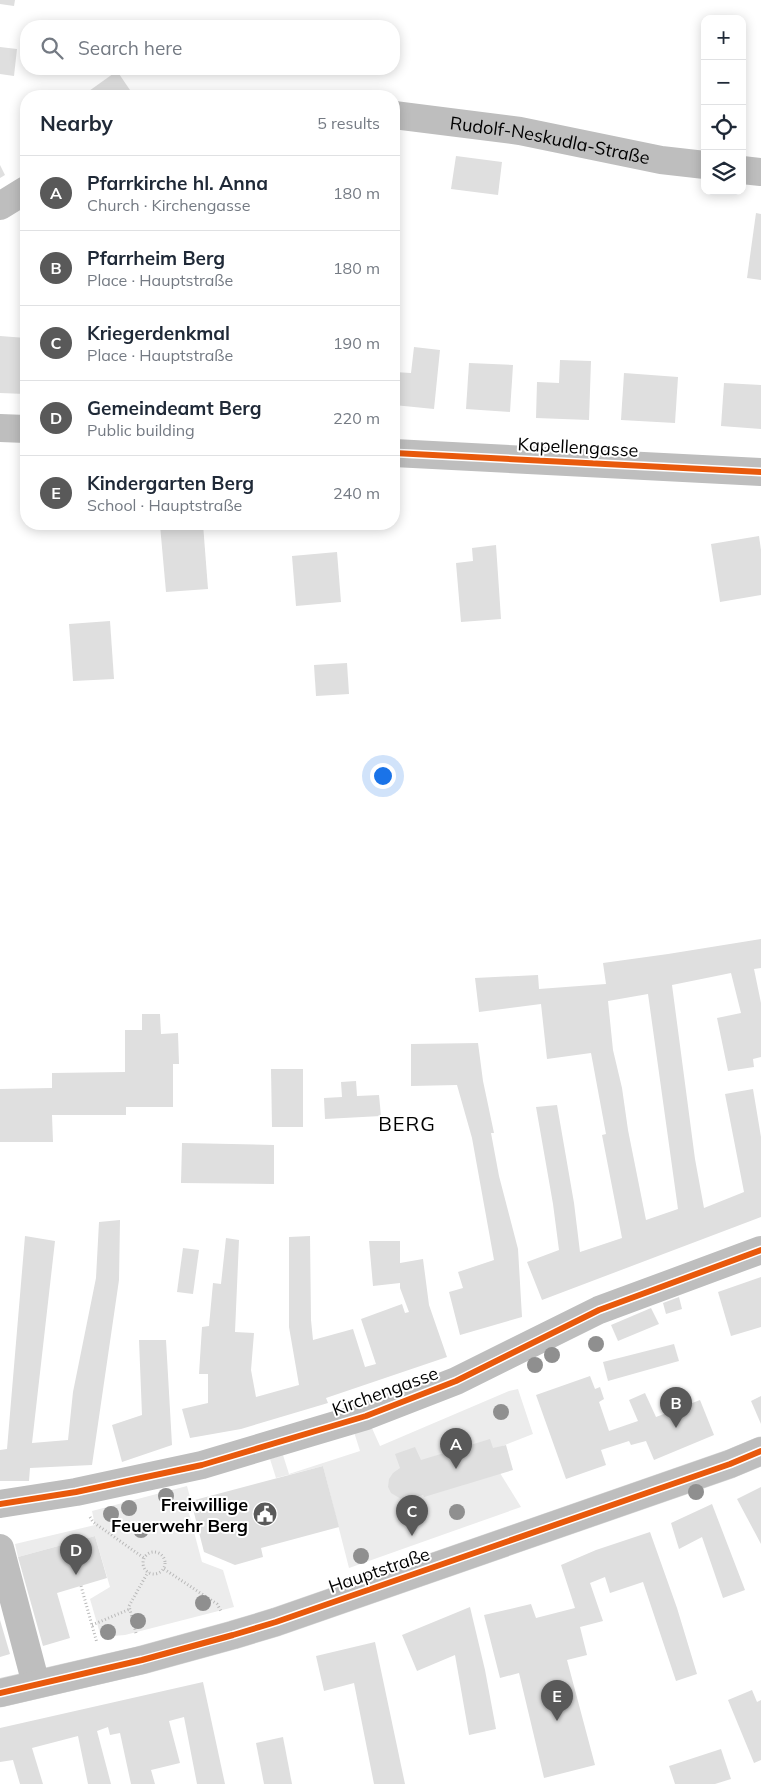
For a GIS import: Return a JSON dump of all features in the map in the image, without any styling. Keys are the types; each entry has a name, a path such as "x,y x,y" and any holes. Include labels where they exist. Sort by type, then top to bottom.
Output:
{"street":[{"name":"Rudolf-Neskudla-Straße","path":"400,116 520,131 661,160 701,165"},
{"path":"746,170 761,172"},
{"path":"0,206 20,194"},
{"path":"0,428 20,429"},
{"name":"Kapellengasse","path":"400,453 761,472"},
{"name":"Kirchengasse","path":"0,1504 76,1492 202,1465 366,1416 456,1381 599,1310 761,1250"},
{"name":"Hauptstraße","path":"0,1693 142,1660 276,1622 730,1464 761,1451"},
{"path":"0,1548 36,1684"}],"path":[{"path":"76,1492 93,1522 144,1558"},
{"path":"151,1552 160,1552 166,1560 164,1569 157,1574 148,1572 143,1566 144,1558 151,1552"},
{"path":"164,1569 217,1604 233,1635"},
{"path":"142,1660 129,1606 148,1572"},
{"path":"81,1586 103,1668"},
{"path":"92,1625 130,1609"}],"shaded area":[{"path":"518,1389 533,1434 487,1452 521,1507 349,1568 323,1466 276,1478 270,1459 283,1455 289,1474 360,1451 354,1432 371,1426 380,1446 509,1391"},
{"path":"187,1486 191,1501 186,1502 202,1562 223,1570 234,1607 125,1635 101,1637 90,1599 110,1587 95,1536 18,1557 15,1544 95,1525 92,1511"}],"building":[{"path":"0,0 15,0 14,6 0,4"},
{"path":"0,47 17,49 14,76 0,74"},
{"path":"111,75 120,75 130,90 90,90"},
{"path":"456,156 502,162 498,195 451,189"},
{"path":"0,165 5,175 0,178"},
{"path":"756,213 761,214 761,280 747,278"},
{"path":"0,336 20,338 20,394 0,393"},
{"path":"414,347 440,350 434,409 400,406 400,372 411,373"},
{"path":"560,360 591,361 589,420 536,418 537,382 559,383"},
{"path":"469,363 513,365 510,412 466,409"},
{"path":"624,373 678,377 675,423 621,420"},
{"path":"724,383 761,385 761,429 721,426"},
{"path":"160,530 203,530 208,589 166,592"},
{"path":"759,536 761,550 761,595 720,602 711,544"},
{"path":"496,545 501,619 461,622 456,563 473,561 472,548"},
{"path":"337,552 341,602 296,606 292,556"},
{"path":"110,621 114,679 73,681 69,624"},
{"path":"347,663 349,694 316,696 314,665"},
{"path":"761,939 761,968 754,969 761,1003 761,1057 753,1059 754,1067 728,1071 717,1018 741,1013 731,973 672,985 695,1159 704,1208 744,1192 725,1094 753,1089 761,1137 761,1217 542,1300 527,1262 559,1250 536,1107 557,1105 574,1203 580,1252 622,1238 602,1135 606,1134 591,1053 547,1059 541,1004 479,1012 475,978 538,975 539,989 606,984 603,963","holes":["648,994 678,1209 646,1220 628,1130 622,1088 613,1050 608,1001"]},
{"path":"142,1014 160,1014 161,1034 178,1033 179,1064 173,1064 173,1107 126,1107 126,1115 52,1115 53,1142 0,1142 0,1089 52,1088 52,1073 125,1072 125,1030 142,1030"},
{"path":"478,1043 483,1081 494,1133 491,1133 499,1176 518,1249 522,1317 460,1335 449,1292 463,1288 458,1272 494,1260 472,1138 457,1085 411,1086 411,1044"},
{"path":"271,1069 303,1069 303,1127 272,1127"},
{"path":"356,1081 357,1096 379,1095 381,1116 325,1119 324,1098 342,1097 341,1082"},
{"path":"182,1143 274,1145 274,1184 181,1183"},
{"path":"120,1220 119,1280 92,1465 30,1468 29,1481 0,1481 0,1450 7,1449 25,1236 55,1241 32,1443 68,1440 73,1392 96,1278 99,1222"},
{"path":"310,1236 313,1340 353,1329 365,1367 376,1364 361,1319 402,1304 405,1313 409,1312 400,1283 373,1286 369,1241 400,1241 400,1263 423,1259 429,1305 447,1357 326,1398 328,1403 241,1429 190,1438 182,1409 208,1403 208,1374 199,1374 202,1327 209,1326 213,1283 221,1284 226,1238 239,1240 235,1332 254,1333 251,1370 256,1397 299,1385 289,1327 289,1237"},
{"path":"183,1248 199,1250 193,1294 177,1292"},
{"path":"761,1277 761,1327 731,1336 718,1292"},
{"path":"679,1297 682,1309 666,1314 663,1303"},
{"path":"651,1308 659,1324 618,1341 611,1325"},
{"path":"139,1340 166,1340 172,1445 122,1462 112,1425 142,1415"},
{"path":"674,1344 679,1361 608,1381 603,1362"},
{"path":"590,1376 595,1389 600,1387 604,1399 599,1402 609,1431 638,1421 629,1400 645,1393 656,1417 700,1400 714,1435 654,1460 646,1441 631,1445 629,1441 601,1450 606,1465 566,1479 536,1395"},
{"path":"761,1396 761,1424 751,1401"},
{"path":"490,1439 493,1448 506,1445 513,1470 424,1497 423,1495 401,1499 391,1493 388,1487 389,1479 400,1468 395,1454 415,1447 421,1460"},
{"name":"Freiwillige Feuerwehr Berg","path":"323,1466 339,1527 261,1548 263,1557 235,1565 204,1552 191,1501"},
{"path":"761,1487 761,1544 737,1499"},
{"path":"712,1504 745,1590 723,1598 702,1537 679,1549 671,1523"},
{"path":"650,1532 677,1608 697,1674 676,1681 643,1582 610,1593 605,1577 590,1583 603,1621 580,1627 587,1655 567,1660 595,1765 544,1778 519,1673 500,1678 484,1615 531,1604 536,1618 575,1608 561,1565 596,1550"},
{"path":"95,1536 107,1578 57,1593 70,1638 43,1646 18,1557"},
{"path":"470,1607 485,1670 496,1729 469,1735 455,1655 417,1671 402,1635"},
{"path":"0,1620 10,1654 0,1657"},
{"path":"375,1642 405,1784 374,1784 354,1683 324,1691 316,1656"},
{"path":"203,1682 225,1784 197,1784 184,1717 169,1721 180,1763 151,1770 155,1784 131,1784 120,1733 110,1735 108,1727 97,1731 111,1784 88,1784 78,1736 32,1748 43,1784 20,1784 13,1760 0,1762 0,1728"},
{"path":"752,1690 757,1702 761,1700 761,1760 754,1763 728,1700"},
{"path":"283,1737 292,1784 264,1784 256,1743"},
{"path":"721,1749 731,1779 715,1784 675,1784 669,1766"}],"cycle path":[{"path":"400,453 761,472"},
{"path":"0,1504 76,1492 202,1465 366,1416 456,1381 599,1310 761,1250"},
{"path":"0,1693 142,1660 276,1622 730,1464 761,1451"}],"place":[{"name":"Pfarrheim Berg","path":"676,1428"},
{"name":"Pfarrkirche hl. Anna","path":"456,1469"},
{"name":"Freiwillige Feuerwehr Berg","path":"265,1514"},
{"name":"Kriegerdenkmal","path":"412,1536"},
{"name":"Gemeindeamt Berg","path":"76,1575"},
{"name":"Kindergarten Berg","path":"557,1721"}],"district":[{"name":"BERG","path":"407,1123"}]}
